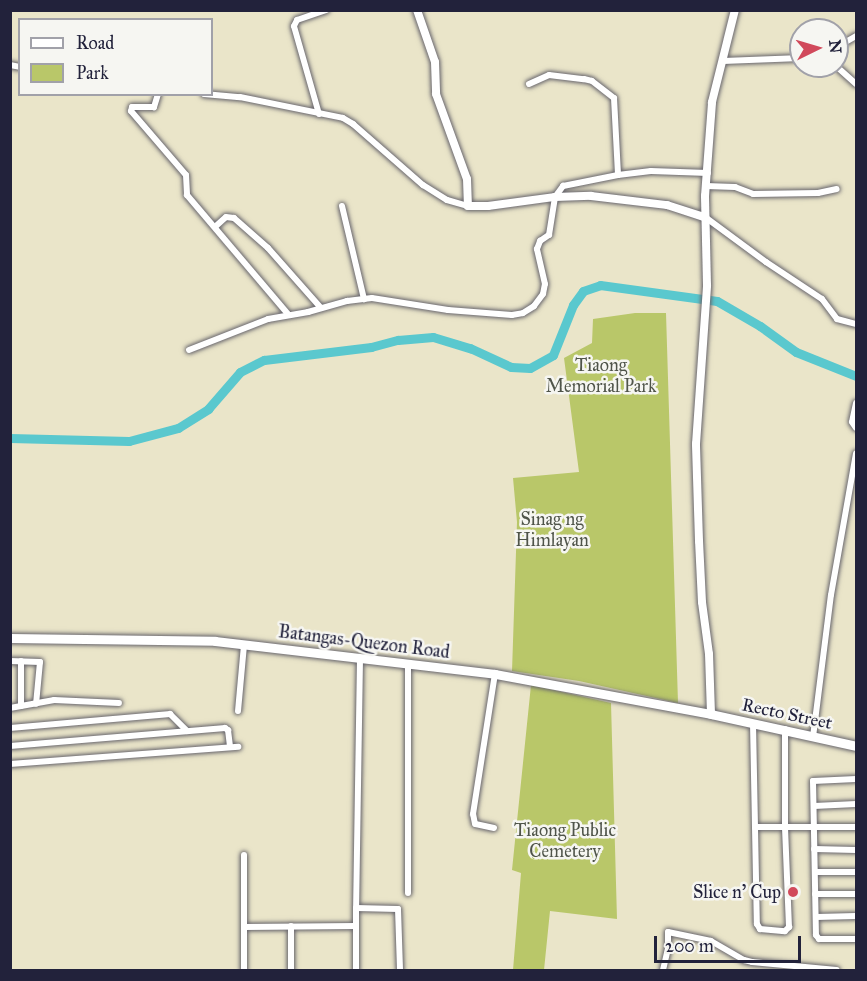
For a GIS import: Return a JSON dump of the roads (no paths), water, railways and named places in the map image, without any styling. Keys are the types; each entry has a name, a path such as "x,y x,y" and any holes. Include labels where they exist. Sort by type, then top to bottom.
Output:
{"main road":[{"name":"Batangas-Quezon Road","path":"10,638 37,637 244,645 495,674 711,714"},
{"name":"Recto Street","path":"711,714 856,746"}],"street":[{"path":"319,114 294,26 297,20 326,10"},
{"path":"417,10 435,62 436,94 467,179 468,206"},
{"path":"711,714 709,654 702,602 696,444 699,378 706,321 705,217 712,102 735,10"},
{"path":"723,61 789,58"},
{"path":"529,84 549,75 592,81 614,98 618,175"},
{"path":"213,95 240,97 343,118 353,124 423,186 447,200 468,206 488,206 555,197 591,196 684,209 705,217 766,262 822,299 837,319 856,324"},
{"path":"157,96 154,107 132,107 131,111 186,175 187,195 216,226 288,314"},
{"path":"189,350 268,319 364,299 448,310 512,315 524,313 534,306 543,294 545,284 537,249 540,241 549,235 555,197 563,186 651,171 708,173"},
{"path":"706,186 735,187 753,194 818,193 837,189"},
{"path":"342,206 364,299"},
{"path":"216,226 226,217 234,218 268,248 321,308"},
{"path":"856,403 852,422 856,428"},
{"path":"813,736 831,595 856,453"},
{"path":"238,711 244,645"},
{"path":"356,970 360,659"},
{"path":"10,661 40,662 36,704"},
{"path":"21,661 21,706"},
{"path":"408,664 408,893"},
{"path":"494,828 475,824 473,814 495,674"},
{"path":"10,708 62,700 119,703"},
{"path":"10,728 170,714 187,731"},
{"path":"753,723 757,924 760,929 785,931 789,927 784,827 785,729"},
{"path":"10,746 227,729 230,747"},
{"path":"10,764 238,747"},
{"path":"856,779 813,781 816,934 819,939 856,939"},
{"path":"814,806 856,804"},
{"path":"755,827 856,827"},
{"path":"814,849 856,850"},
{"path":"243,970 244,855"},
{"path":"815,872 856,872"},
{"path":"815,894 856,894"},
{"path":"356,908 400,911 400,970"},
{"path":"816,917 856,916"},
{"path":"291,926 291,970"},
{"path":"243,927 356,927"},
{"path":"663,970 667,958 668,932 711,941 744,960 837,970"}],"waterway":[{"path":"10,438 129,441 178,428 208,409 240,372 264,360 371,347 398,340 433,337 470,348 511,367 530,368 553,355 573,305 583,291 600,285 717,301 760,326 796,352 856,376"}],"place":[{"name":"Slice n' Cup","path":"793,892"}],"park label":[{"name":"Tiaong Memorial Park","path":"601,376"},
{"name":"Sinag ng Himlayan","path":"552,530"},
{"name":"Tiaong Public Cemetery","path":"565,841"}]}
